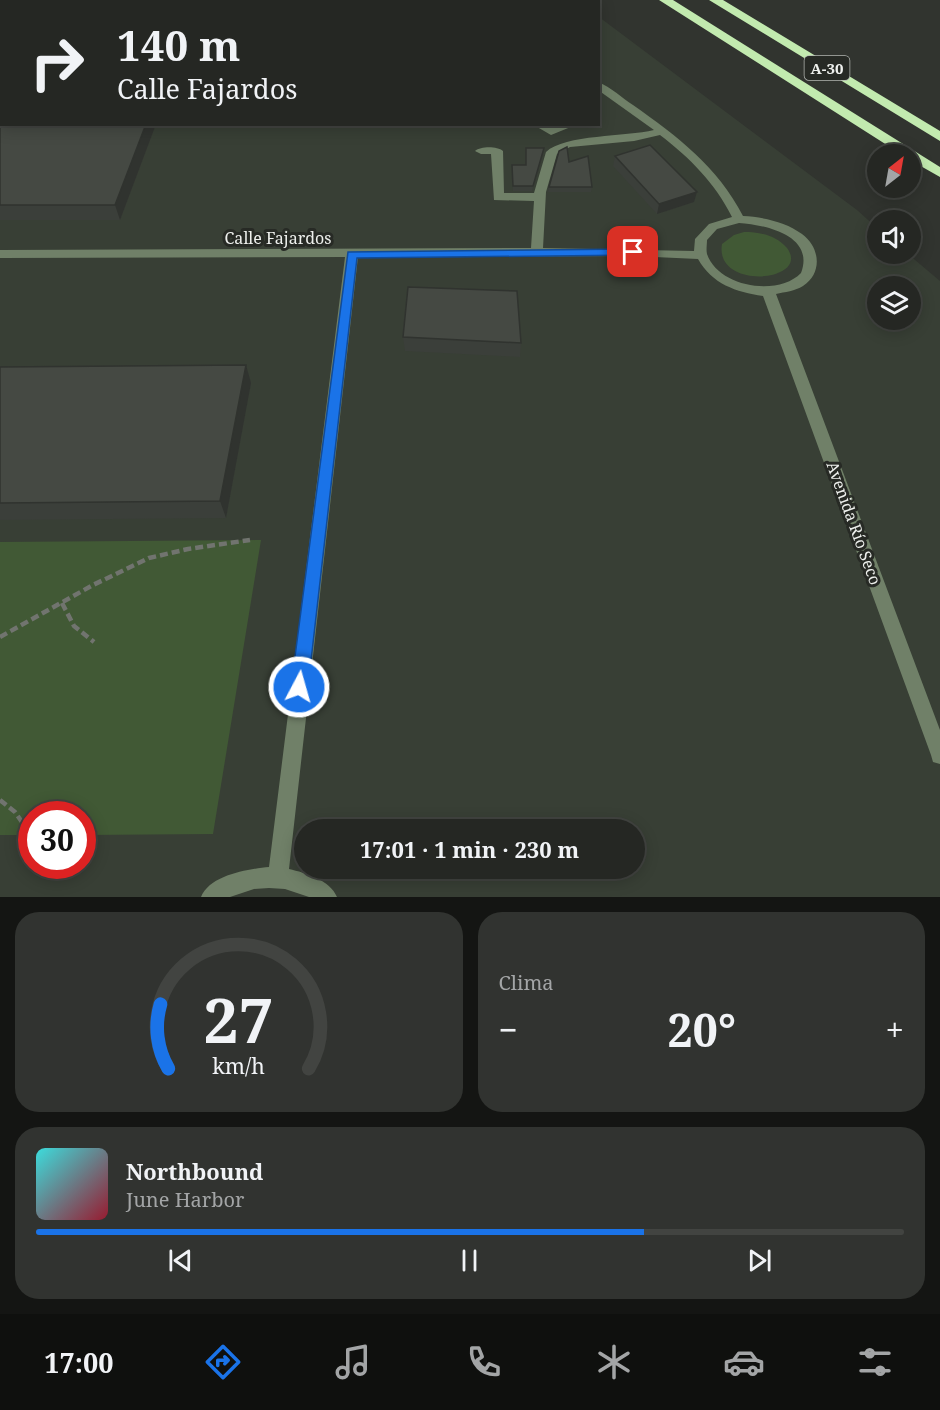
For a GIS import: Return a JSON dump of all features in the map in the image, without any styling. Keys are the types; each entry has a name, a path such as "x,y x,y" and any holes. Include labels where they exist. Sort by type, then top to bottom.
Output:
{"highway":[{"name":"A-30","path":"665,0 940,173"},
{"name":"A-30","path":"715,0 940,136"},
{"path":"781,40 940,125"},
{"path":"838,109 889,144"},
{"path":"921,167 940,180"}],"street":[{"path":"600,87 710,173 735,208 739,219"},
{"path":"540,126 551,132 568,126"},
{"path":"537,253 540,197 548,158 559,146 634,138 660,132"},
{"path":"481,151 497,151 498,197 540,197"},
{"path":"739,219 773,224 789,231 801,240 809,251 812,263 808,274 799,283 785,289 768,291 750,290 732,285 717,277 706,267 700,255 700,240 704,234 718,224 739,219"},
{"name":"Calle Fajardos","path":"0,254 633,252 700,255"},
{"path":"278,877 352,254"},
{"name":"Avenida Río Seco","path":"768,291 940,755"},
{"path":"211,897 249,879 278,877 313,886 327,897"}],"path":[{"path":"0,637 149,558 188,549 250,540"},
{"path":"62,603 71,624 94,642"},
{"path":"0,800 18,816"}],"shaded area":[{"path":"600,18 867,219 867,264 920,264 940,281 940,897 0,897 0,126 600,126"}],"green space":[{"path":"744,232 767,235 783,244 791,260 786,268 775,274 761,276 746,275 732,269 724,259 722,244 734,235"},
{"path":"261,540 213,834 96,835 96,801 18,801 18,835 0,835 0,542"}],"building":[{"path":"0,126 145,126 115,205 0,205"},
{"path":"650,145 697,192 659,204 615,156"},
{"path":"567,147 569,162 588,156 592,187 549,187 559,151"},
{"path":"526,148 544,148 533,186 513,186 512,165 526,165"},
{"path":"408,287 517,291 521,343 403,337"},
{"path":"246,365 220,501 0,503 0,367"}],"route":[{"path":"299,687 352,254 633,252"}]}
